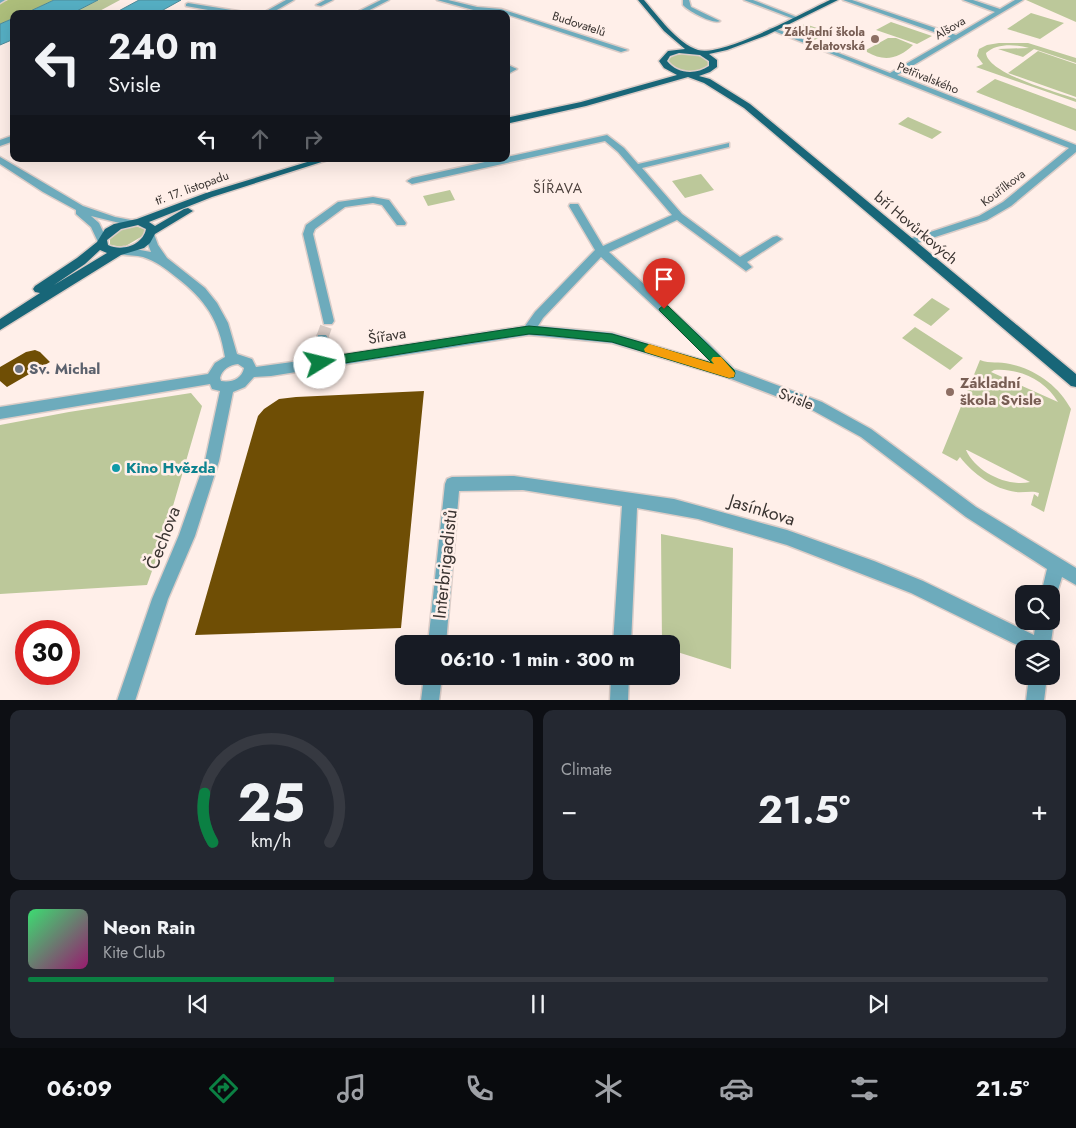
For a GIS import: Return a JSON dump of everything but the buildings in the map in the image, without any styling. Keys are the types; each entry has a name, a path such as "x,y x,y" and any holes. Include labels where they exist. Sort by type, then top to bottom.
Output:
{"main road":[{"path":"641,0 664,27 684,45 698,52"},
{"path":"666,55 677,51 720,51 835,0"},
{"path":"611,96 661,69 663,59 672,50 674,45 664,27"},
{"path":"510,120 611,96 688,74 716,73 723,58 758,35"},
{"name":"bří Hovůrkových","path":"698,52 712,60 716,73 736,97 1076,382"},
{"name":"bří Hovůrkových","path":"661,69 688,74 707,81 736,97"},
{"name":"tř. 17. listopadu","path":"0,316 81,261 113,229 209,195 316,162"},
{"name":"tř. 17. listopadu","path":"0,325 40,298 121,252 141,245 151,234 203,203 256,180"},
{"name":"tř. 17. listopadu","path":"135,222 148,225 151,234"},
{"path":"102,242 107,250 121,252"}],"street":[{"path":"196,0 188,4 211,10"},
{"path":"272,10 291,0"},
{"path":"319,5 330,0"},
{"path":"365,10 386,0"},
{"name":"Budovatelů","path":"440,0 477,9 499,10"},
{"path":"686,0 686,6 717,21"},
{"path":"747,0 796,18"},
{"path":"846,0 956,37"},
{"path":"966,0 1000,11"},
{"name":"Alšova","path":"892,75 1020,0"},
{"name":"Budovatelů","path":"510,14 624,50"},
{"name":"Petřivalského","path":"772,29 1075,148"},
{"path":"510,159 607,138 636,167 678,216 743,264 777,239"},
{"path":"636,167 726,145"},
{"name":"Kouřílkova","path":"910,242 983,218 1007,204 1075,148"},
{"path":"0,160 66,201 109,220 135,222"},
{"path":"412,181 498,162"},
{"path":"328,321 308,234 310,228 342,204 373,200 385,202 401,223"},
{"path":"66,201 95,226 102,242"},
{"path":"574,206 601,251"},
{"path":"529,330 539,315 570,286 601,251 678,216"},
{"path":"151,234 154,248 167,264 201,291 214,308 227,333 232,360"},
{"name":"Svisle","path":"601,251 698,340 729,373 817,406 866,433 971,512 1056,567 1076,577"},
{"path":"121,252 145,254 167,264"},
{"name":"Šířava","path":"250,372 320,363 529,330 612,338 729,373"},
{"path":"320,363 322,338"},
{"path":"232,360 247,362 250,366 250,372 244,381 227,388 217,385 213,378 218,368 232,360"},
{"path":"0,413 213,378"},
{"name":"Čechova","path":"126,700 160,599 187,536 212,461 227,388"},
{"name":"Jasínkova","path":"452,484 466,486 521,482 675,507 736,522 858,563 953,603 1025,640"},
{"name":"Interbrigadistů","path":"438,635 452,484"},
{"path":"622,635 630,500"},
{"path":"1051,585 1056,567"},
{"path":"430,700 432,685"},
{"path":"618,700 619,685"},
{"path":"1035,700 1037,685"}],"green space":[{"path":"8,0 54,0 33,10 10,10 10,20 0,24 0,3"},
{"path":"98,0 120,0 101,10 79,10"},
{"path":"1026,0 1076,0 1076,22"},
{"path":"1031,13 1064,23 1040,39 1007,29"},
{"path":"891,22 932,36 917,44 876,30"},
{"path":"805,24 830,33 812,41 788,32"},
{"path":"888,38 896,38 913,45 908,50 891,58 879,57 867,52 866,50"},
{"path":"1028,43 1076,58 1076,63 1034,49 1023,57 998,49 1029,48 1012,45 995,47 986,53 990,61 1010,75 1076,99 1076,102 976,67 983,64 977,56 979,49 987,45"},
{"path":"1038,51 1076,64 1076,97 1008,73"},
{"path":"689,53 705,58 709,63 709,67 689,72 678,70 669,64 668,59 675,55"},
{"path":"995,79 1076,109 1076,131 976,92"},
{"path":"908,117 942,132 932,139 898,124"},
{"path":"701,174 714,190 685,198 672,181"},
{"path":"450,190 455,200 428,206 423,196"},
{"path":"130,227 144,229 146,234 124,247 110,245 110,239 119,231"},
{"path":"932,298 950,309 931,326 913,315"},
{"path":"915,327 963,358 950,370 902,338"},
{"path":"980,360 1019,366 1037,374 1060,393 1071,409 1044,512 1031,505 1034,494 1038,497 1039,493 1016,492 1000,488 978,475 960,457 957,461 942,453","holes":["994,370 1022,373 1046,387 1058,402 991,372","967,450 1030,482 1012,482 993,476 977,465"]},
{"path":"191,393 202,406 164,537 147,585 0,594 0,425"},
{"path":"661,534 733,548 731,669 680,653 680,635 662,635"}],"water":[{"path":"54,0 98,0 79,10 33,10"},
{"path":"139,0 181,0 163,10 120,10"},
{"path":"10,20 10,41 0,45 0,24"}],"tunnel":[{"path":"322,338 328,321"}],"slow traffic":[{"path":"649,349 729,373 717,360"}],"place":[{"name":"Základní škola Želatovská","path":"875,39"},
{"name":"Sv. Michal","path":"19,369"},
{"name":"Základní škola Svisle","path":"950,392"},
{"name":"Kino Hvězda","path":"116,468"}],"district":[{"name":"ŠÍŘAVA","path":"558,188"}],"route":[{"path":"320,363 468,338 529,330 612,338 729,373 704,346 664,309"}]}
